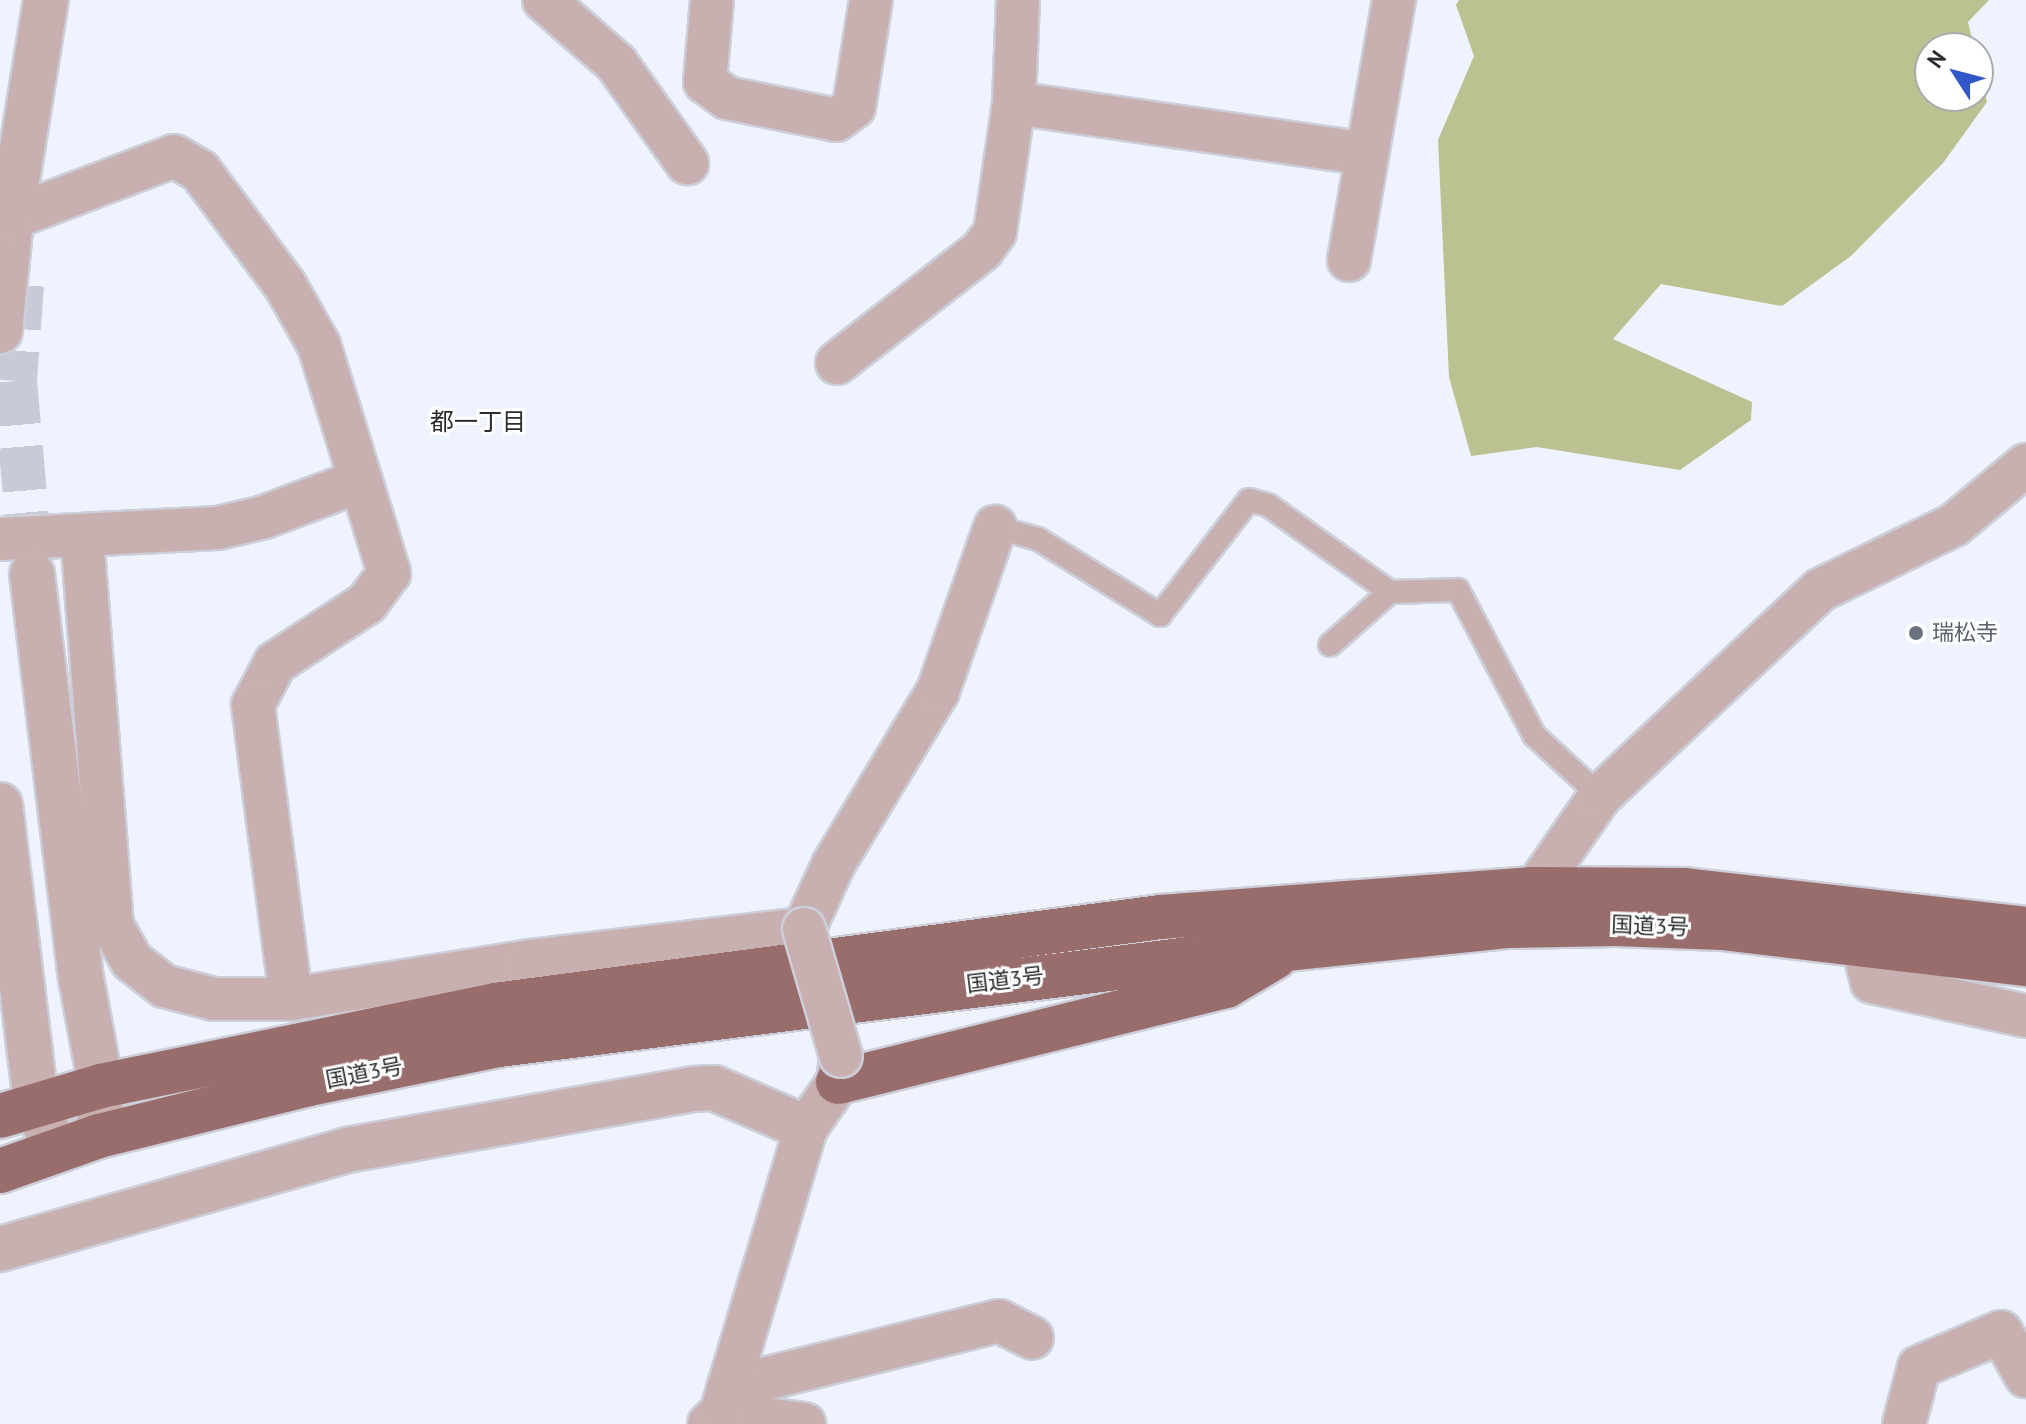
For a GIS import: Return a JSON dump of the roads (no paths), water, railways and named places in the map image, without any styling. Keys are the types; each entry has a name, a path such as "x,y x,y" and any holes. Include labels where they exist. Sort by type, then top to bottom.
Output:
{"highway":[{"name":"国道3号","path":"18,1109 101,1086 495,1005 1161,917 1533,889 1685,890 2026,929"},
{"name":"国道3号","path":"0,1171 99,1136 309,1084 499,1045 773,1008 1511,926 1722,928 2026,964"},
{"path":"840,1069 1226,986 1288,950"}],"street":[{"path":"0,331 6,216 46,0"},
{"path":"544,0 616,63 687,163"},
{"path":"712,0 705,82 727,98 836,120 854,107 871,0"},
{"path":"837,363 982,250 995,232 1014,103 1018,0"},
{"path":"1349,260 1394,0"},
{"path":"1014,103 1367,154"},
{"path":"6,216 156,159 174,156 200,171 285,285 319,345 389,573 367,603 275,663 253,705 291,999"},
{"path":"1511,926 1533,889 1600,796 1820,590 1954,525 2026,465"},
{"path":"0,539 218,528 264,517 360,481"},
{"path":"719,1408 806,1128 840,1069 804,929 833,865 938,691 995,527"},
{"path":"82,536 112,926 132,961 164,986 214,999 291,999 531,961 804,929"},
{"path":"32,574 81,978 101,1086 99,1136"},
{"path":"0,805 18,1109 55,1150"},
{"path":"1862,943 1872,982 2026,1016"},
{"path":"0,1249 347,1150 693,1089 714,1088 806,1128"},
{"path":"719,1408 999,1321 1032,1338"},
{"path":"1904,1424 1919,1367 2001,1332 2026,1376"},
{"path":"719,1408 804,1424"}],"lane":[{"path":"995,527 1038,539 1160,615 1249,500 1268,505 1390,592 1458,590 1534,735 1600,796"},
{"path":"1330,645 1390,592"}],"tunnel":[{"path":"22,285 15,381 32,574"}],"place":[{"name":"瑞松寺","path":"1916,633"}],"district":[{"name":"都一丁目","path":"478,422"}]}
